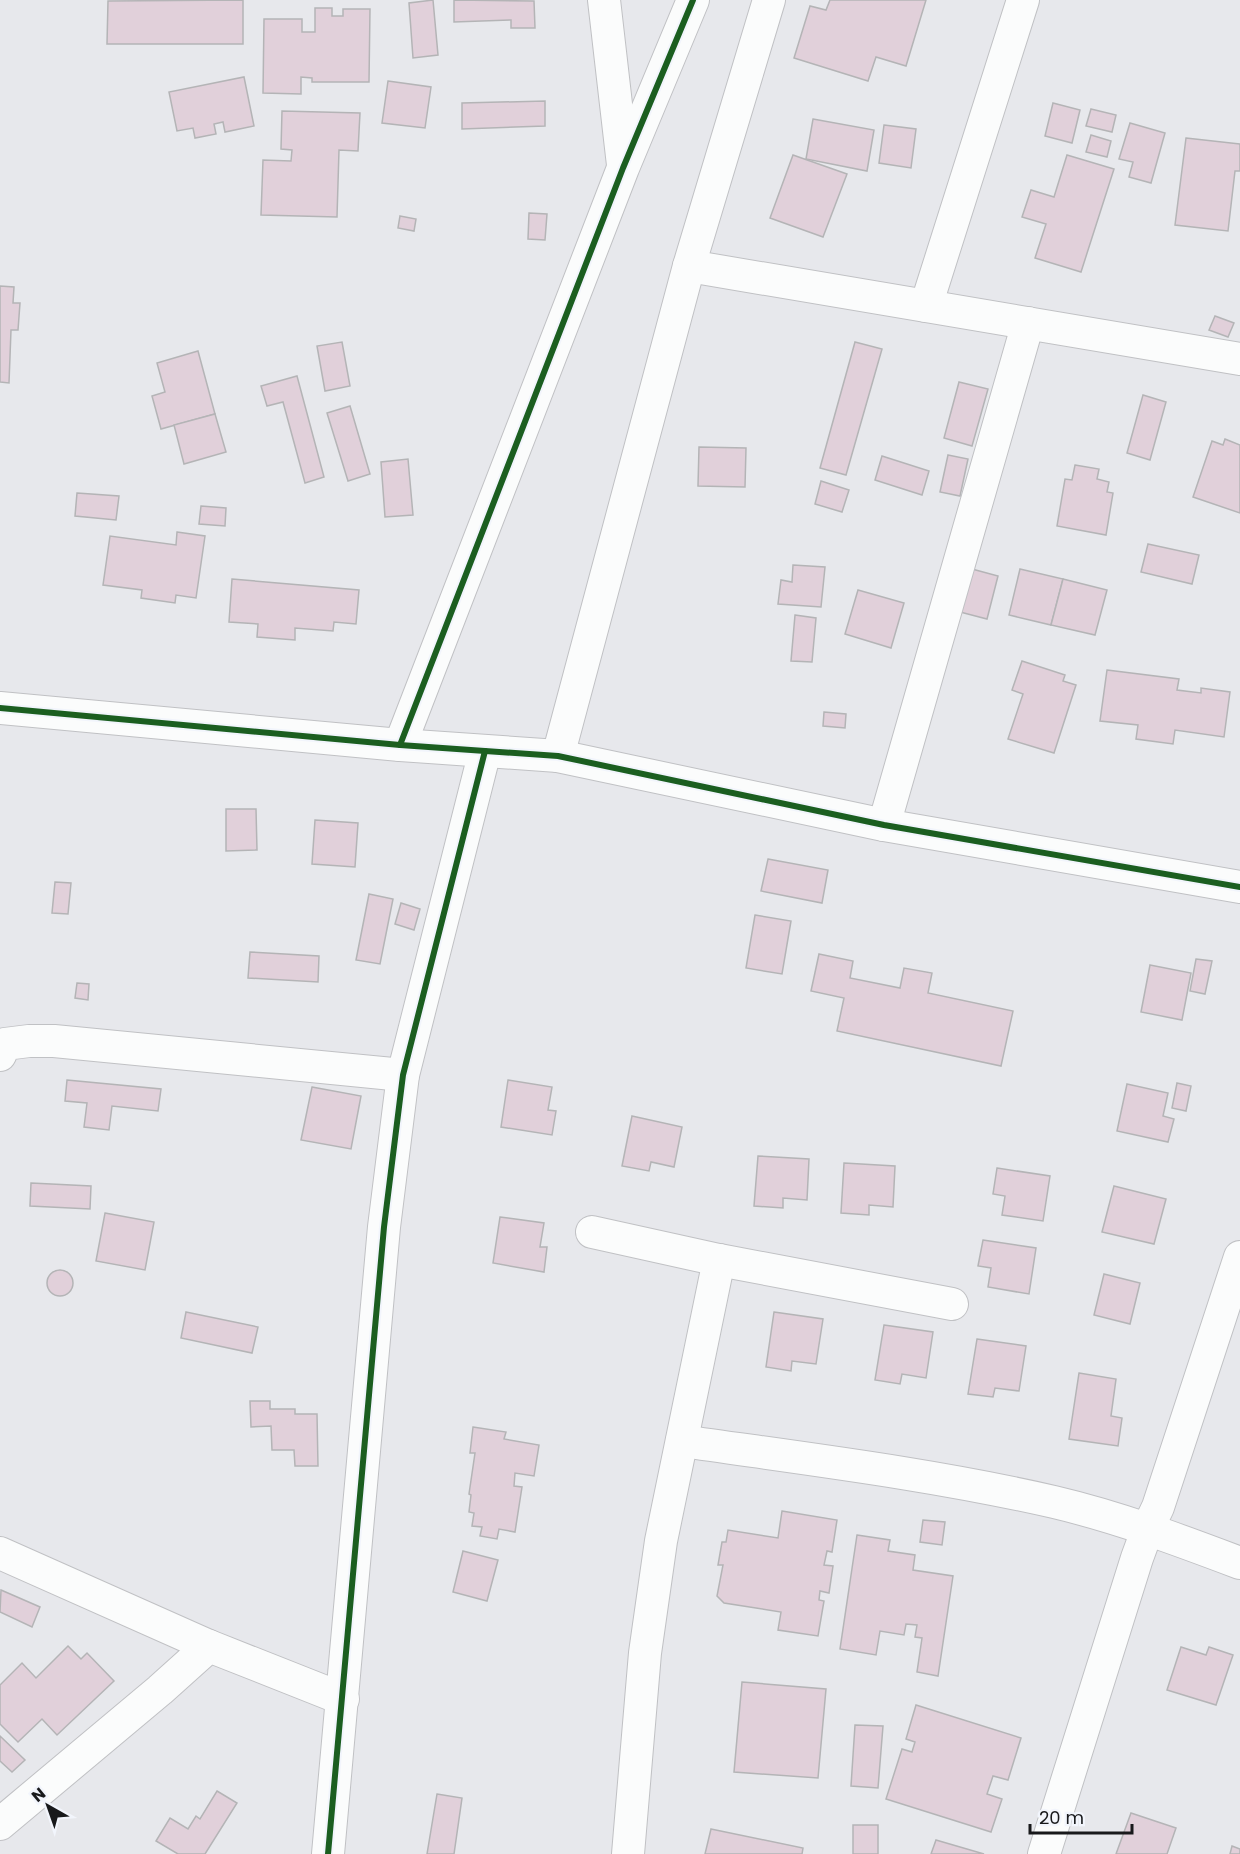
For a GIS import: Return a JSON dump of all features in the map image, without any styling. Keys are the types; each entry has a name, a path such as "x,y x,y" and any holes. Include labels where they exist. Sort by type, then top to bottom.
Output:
{"street":[{"path":"604,0 623,168"},
{"path":"400,745 623,168 693,0"},
{"path":"558,756 689,266 769,0"},
{"path":"926,306 1023,0"},
{"path":"689,266 1240,359"},
{"path":"884,825 1028,323"},
{"path":"0,708 400,745 558,756 884,825 1240,887"},
{"path":"328,1854 384,1227 403,1075 485,751"},
{"path":"2,1048 29,1041 54,1041 403,1075"},
{"path":"592,1232 719,1260 952,1304"},
{"path":"1044,1854 1148,1528 1158,1507 1240,1257"},
{"path":"628,1854 645,1653 661,1541 719,1260"},
{"path":"682,1441 938,1478 1056,1502 1148,1528 1240,1563"},
{"path":"0,1553 209,1646 343,1700"},
{"path":"0,1824 209,1646"}],"building":[{"path":"243,0 243,44 107,44 108,1"},
{"path":"433,0 438,55 413,58 409,3"},
{"path":"454,0 534,1 535,28 511,28 511,20 454,22"},
{"path":"830,0 926,0 906,66 876,57 868,81 794,58 810,6 826,10"},
{"path":"315,8 332,8 332,16 343,16 343,9 370,9 369,82 312,82 312,78 301,77 301,94 263,93 264,19 302,19 302,32 315,32"},
{"path":"244,77 254,126 225,132 223,122 214,124 216,134 195,138 193,128 177,131 169,92"},
{"path":"388,81 431,87 425,128 382,123"},
{"path":"545,101 545,126 462,129 462,103"},
{"path":"1053,103 1080,110 1072,143 1045,136"},
{"path":"1091,109 1116,115 1112,132 1086,126"},
{"path":"282,111 360,113 358,151 339,150 337,217 261,215 263,160 291,161 292,150 281,149"},
{"path":"813,119 874,130 867,171 806,159"},
{"path":"1130,123 1165,133 1151,183 1129,177 1133,162 1119,159"},
{"path":"884,125 916,129 911,168 879,163"},
{"path":"1091,135 1111,141 1107,157 1086,152"},
{"path":"1186,138 1240,144 1240,171 1235,171 1228,231 1175,225"},
{"path":"793,155 847,174 823,237 770,218"},
{"path":"1067,155 1114,169 1081,272 1035,258 1046,224 1022,217 1031,190 1054,197"},
{"path":"529,213 547,214 545,240 528,239"},
{"path":"400,216 416,219 414,231 398,228"},
{"path":"0,286 14,287 13,303 20,303 18,330 11,330 9,383 0,382"},
{"path":"1215,316 1234,323 1228,337 1209,330"},
{"path":"342,342 350,386 325,391 317,346"},
{"path":"855,342 882,349 846,475 820,468"},
{"path":"198,351 215,414 161,429 152,396 165,392 157,363"},
{"path":"297,376 324,477 305,483 283,402 267,406 261,386"},
{"path":"959,382 988,389 972,446 944,438"},
{"path":"1143,395 1166,402 1150,460 1127,453"},
{"path":"350,406 370,474 348,481 327,413"},
{"path":"215,414 226,452 184,464 174,425"},
{"path":"1225,439 1240,445 1240,513 1193,497 1212,441 1223,445"},
{"path":"699,447 746,448 745,487 698,486"},
{"path":"948,455 968,459 960,496 940,492"},
{"path":"882,456 929,471 922,495 875,480"},
{"path":"408,459 413,515 385,517 381,462"},
{"path":"1075,465 1099,469 1097,479 1109,482 1107,492 1113,493 1106,535 1057,526 1065,479 1072,480"},
{"path":"821,481 849,490 842,512 815,504"},
{"path":"77,493 119,496 116,520 75,516"},
{"path":"201,506 226,508 225,526 199,524"},
{"path":"177,532 205,536 196,598 176,595 175,603 141,598 142,590 103,585 110,536 176,545"},
{"path":"1148,544 1199,555 1192,584 1141,572"},
{"path":"793,565 825,567 821,607 778,604 781,580 792,582"},
{"path":"972,569 998,576 987,619 960,612"},
{"path":"1020,569 1063,579 1051,625 1009,615"},
{"path":"232,579 359,590 356,624 334,622 333,631 295,628 295,640 257,637 258,624 229,622"},
{"path":"1063,579 1107,590 1095,635 1051,625"},
{"path":"858,590 904,603 891,648 845,634"},
{"path":"795,615 816,618 812,662 791,661"},
{"path":"1022,661 1065,675 1063,681 1076,685 1054,753 1008,739 1023,694 1012,690"},
{"path":"1107,670 1179,679 1177,690 1201,693 1201,688 1230,692 1224,737 1175,730 1173,744 1136,739 1138,725 1100,721"},
{"path":"824,712 846,714 845,728 823,726"},
{"path":"226,809 256,809 257,850 226,851"},
{"path":"315,820 358,823 355,867 312,864"},
{"path":"768,859 828,870 822,903 761,891"},
{"path":"55,882 71,883 68,914 52,913"},
{"path":"369,894 393,899 380,964 356,960"},
{"path":"401,903 420,909 414,930 395,924"},
{"path":"755,915 791,921 782,974 746,968"},
{"path":"250,952 319,956 318,982 248,978"},
{"path":"819,954 853,961 850,978 900,988 904,968 932,973 928,993 1013,1011 1001,1066 837,1031 844,998 811,991"},
{"path":"1196,959 1212,961 1205,994 1190,991"},
{"path":"1150,965 1191,973 1182,1020 1141,1012"},
{"path":"77,983 89,984 88,1000 75,998"},
{"path":"67,1080 161,1089 158,1111 112,1106 109,1130 84,1127 87,1103 65,1101"},
{"path":"508,1080 552,1087 548,1110 556,1111 552,1135 501,1127"},
{"path":"1177,1083 1191,1086 1186,1111 1172,1108"},
{"path":"1127,1084 1168,1093 1163,1116 1174,1119 1168,1142 1117,1131"},
{"path":"312,1087 361,1096 351,1149 301,1140"},
{"path":"632,1116 682,1127 674,1167 651,1162 649,1171 622,1166"},
{"path":"758,1156 809,1159 807,1200 783,1198 783,1208 754,1206"},
{"path":"844,1163 895,1166 893,1207 869,1205 869,1215 841,1213"},
{"path":"997,1168 1050,1176 1043,1221 1002,1215 1005,1196 993,1194"},
{"path":"31,1183 91,1186 90,1209 30,1206"},
{"path":"1114,1186 1166,1199 1154,1244 1102,1232"},
{"path":"105,1213 154,1222 145,1270 96,1261"},
{"path":"500,1217 544,1223 540,1247 547,1247 544,1272 493,1263"},
{"path":"983,1240 1036,1248 1029,1294 988,1287 991,1268 978,1266"},
{"path":"60,1270 70,1273 73,1283 70,1293 60,1296 50,1293 47,1283 50,1273"},
{"path":"1104,1274 1140,1283 1130,1324 1094,1315"},
{"path":"186,1312 258,1327 252,1353 181,1338"},
{"path":"774,1312 823,1319 816,1364 792,1361 791,1371 766,1367"},
{"path":"884,1325 933,1332 926,1378 902,1374 900,1384 875,1380"},
{"path":"977,1339 1026,1346 1019,1391 995,1388 993,1397 968,1394"},
{"path":"1079,1373 1116,1379 1111,1416 1122,1418 1118,1446 1069,1439"},
{"path":"250,1401 270,1401 270,1409 295,1409 295,1414 317,1414 318,1466 295,1466 294,1450 272,1450 271,1426 251,1427"},
{"path":"473,1427 506,1432 504,1439 539,1445 534,1476 515,1473 514,1486 522,1487 515,1532 499,1529 497,1539 480,1536 482,1527 472,1526 474,1513 469,1512 471,1495 469,1494 475,1453 470,1453"},
{"path":"782,1511 837,1520 832,1552 827,1551 824,1565 833,1566 829,1593 820,1591 819,1600 824,1601 818,1636 778,1630 781,1612 724,1603 717,1596 723,1565 718,1565 722,1542 726,1542 728,1530 778,1538"},
{"path":"923,1520 945,1522 942,1545 920,1542"},
{"path":"857,1535 890,1540 888,1551 915,1555 913,1570 953,1576 938,1676 917,1672 922,1638 915,1637 917,1625 906,1624 904,1635 880,1631 876,1655 840,1649"},
{"path":"463,1551 498,1560 487,1601 453,1592"},
{"path":"1,1590 40,1607 32,1627 0,1612"},
{"path":"68,1646 81,1659 87,1653 114,1681 57,1735 42,1719 18,1742 0,1724 0,1685 22,1663 36,1678"},
{"path":"1181,1647 1206,1655 1209,1647 1233,1655 1216,1705 1167,1690"},
{"path":"742,1682 826,1689 818,1778 734,1772"},
{"path":"916,1705 1021,1738 1008,1780 993,1776 987,1794 1002,1799 991,1832 886,1799 902,1749 912,1752 915,1742 906,1739"},
{"path":"855,1725 883,1726 878,1788 851,1786"},
{"path":"0,1736 25,1760 12,1772 0,1761"},
{"path":"217,1791 237,1803 205,1854 178,1854 156,1841 170,1818 188,1829 196,1816 200,1819"},
{"path":"437,1794 462,1798 454,1854 427,1854"},
{"path":"1131,1813 1176,1828 1167,1854 1116,1854"},
{"path":"853,1825 878,1825 878,1854 853,1854"},
{"path":"711,1829 803,1848 802,1854 705,1854"},
{"path":"936,1840 984,1854 931,1854"},
{"path":"1232,1846 1240,1849 1240,1854 1230,1854"}],"cycle path":[{"path":"400,745 623,168 693,0"},
{"path":"0,708 400,745 558,756 884,825 1240,887"},
{"path":"328,1854 384,1227 403,1075 485,751"}]}
